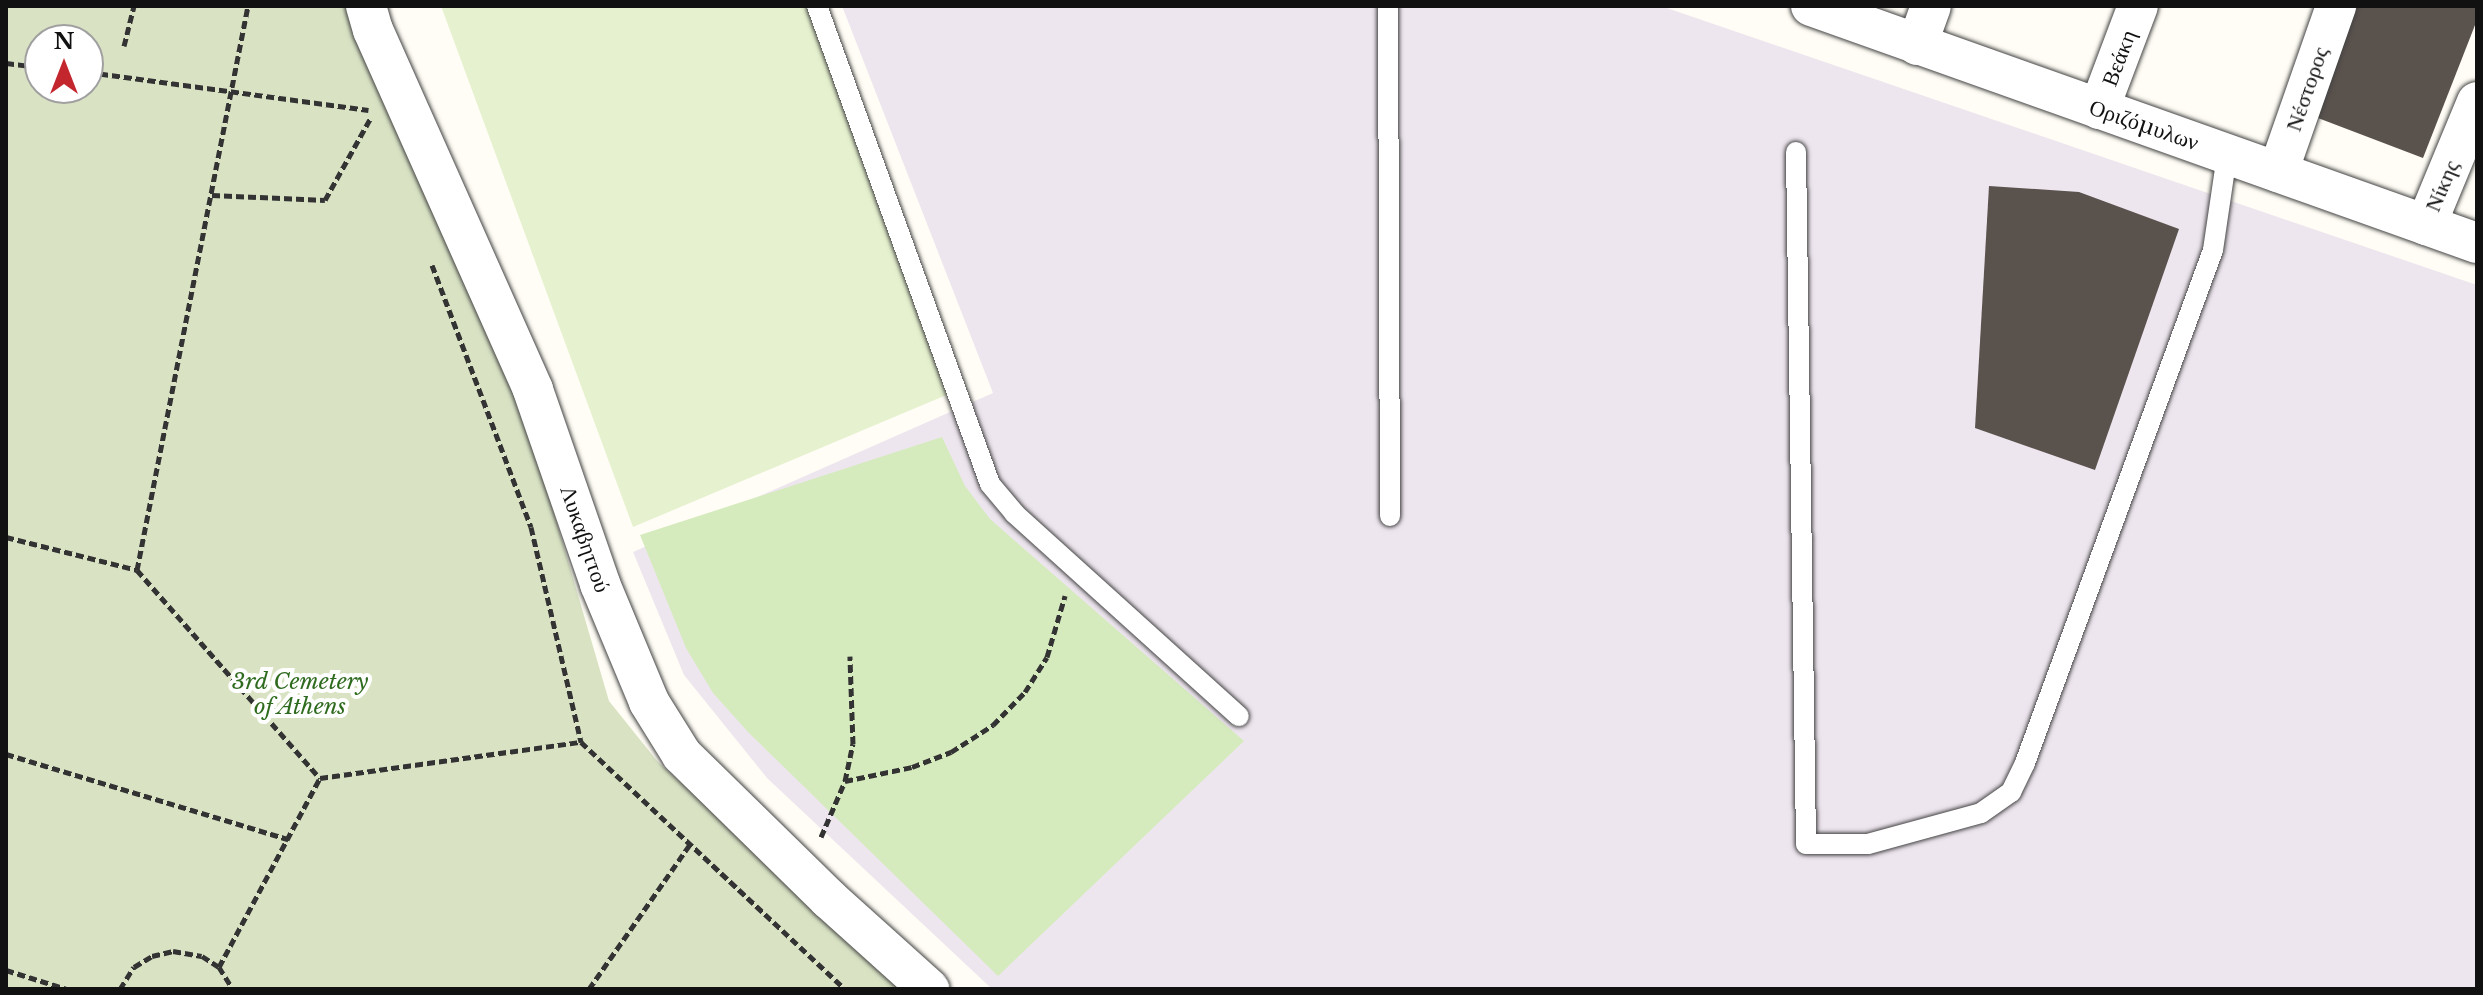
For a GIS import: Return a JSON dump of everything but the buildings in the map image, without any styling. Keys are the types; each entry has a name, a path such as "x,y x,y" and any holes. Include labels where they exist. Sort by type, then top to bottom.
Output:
{"street":[{"name":"Λυκαβηττού","path":"366,6 373,30 533,390 600,584 649,702 682,755 803,873 929,989"},
{"name":"Οριζόμυλων","path":"1811,6 2477,243"},
{"path":"1917,45 1931,6"},
{"name":"Βεάκη","path":"2099,109 2138,6"},
{"name":"Νέστορος","path":"2278,172 2336,6"},
{"name":"Νίκης","path":"2426,225 2477,102"}],"lane":[{"path":"817,6 990,484 1014,513 1239,716"},
{"path":"1388,6 1390,516"},
{"path":"1796,152 1806,844 1868,844 1981,813 2011,792 2025,763 2213,250 2227,155"}],"path":[{"path":"124,46 134,6"},
{"path":"137,570 248,6"},
{"path":"104,74 374,111"},
{"path":"374,111 380,126"},
{"path":"212,195 325,200 374,111"},
{"path":"430,260 531,527 581,742 845,989"},
{"path":"6,537 137,570 320,778"},
{"path":"845,781 912,767 951,752 993,725 1025,692 1047,657 1063,613 1069,564"},
{"path":"803,873 845,781 853,744 850,656"},
{"path":"320,778 581,742"},
{"path":"6,754 288,839"},
{"path":"219,967 320,778"},
{"path":"589,989 690,844"},
{"path":"120,989 134,967 152,956 173,951 202,956 219,967 233,989"},
{"path":"6,970 67,989"}],"shaded area":[{"path":"842,6 1661,6 2477,285 2477,989 992,989 767,778 684,675 633,552 993,393"}],"green space":[{"name":"3rd Cemetery of Athens","path":"6,6 351,6 525,414 609,701 658,762 910,989 6,989"},
{"path":"441,6 811,6 963,388 633,527"},
{"path":"942,437 965,486 990,519 1244,741 998,976 748,732 713,693 686,648 640,535"}]}
